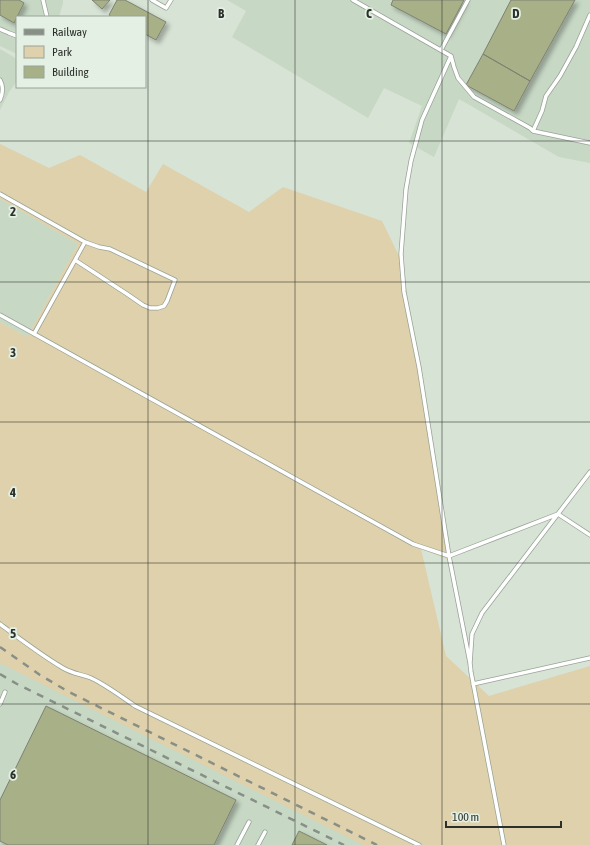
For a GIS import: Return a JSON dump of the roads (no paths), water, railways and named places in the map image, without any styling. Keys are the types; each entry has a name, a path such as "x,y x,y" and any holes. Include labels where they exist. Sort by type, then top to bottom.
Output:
{"lane":[{"path":"43,0 47,16"},
{"path":"152,0 166,8 171,0"},
{"path":"353,0 361,2 451,56 458,78 474,97 534,131 590,144"},
{"path":"441,50 468,0"},
{"path":"534,131 546,96 560,76 576,47 590,15"},
{"path":"0,29 16,36"},
{"path":"451,56 422,120 411,161 406,189 401,254 404,292 419,368 449,556 504,845"},
{"path":"0,80 3,87 3,94 0,100"},
{"path":"0,194 85,242 99,247 110,248 175,280 164,306 150,308 143,305 75,260"},
{"path":"34,334 85,242"},
{"path":"0,315 412,544 449,556 558,514"},
{"path":"470,663 472,634 482,613 590,472"},
{"path":"558,514 590,535"},
{"path":"0,624 22,641 74,674 91,678 135,706 419,845"},
{"path":"473,684 590,658"},
{"path":"0,704 5,692"},
{"path":"237,845 249,822"},
{"path":"258,845 265,832"}],"railway":[{"path":"0,647 40,675 69,692 377,845"},
{"path":"0,674 17,684 344,845"}]}
